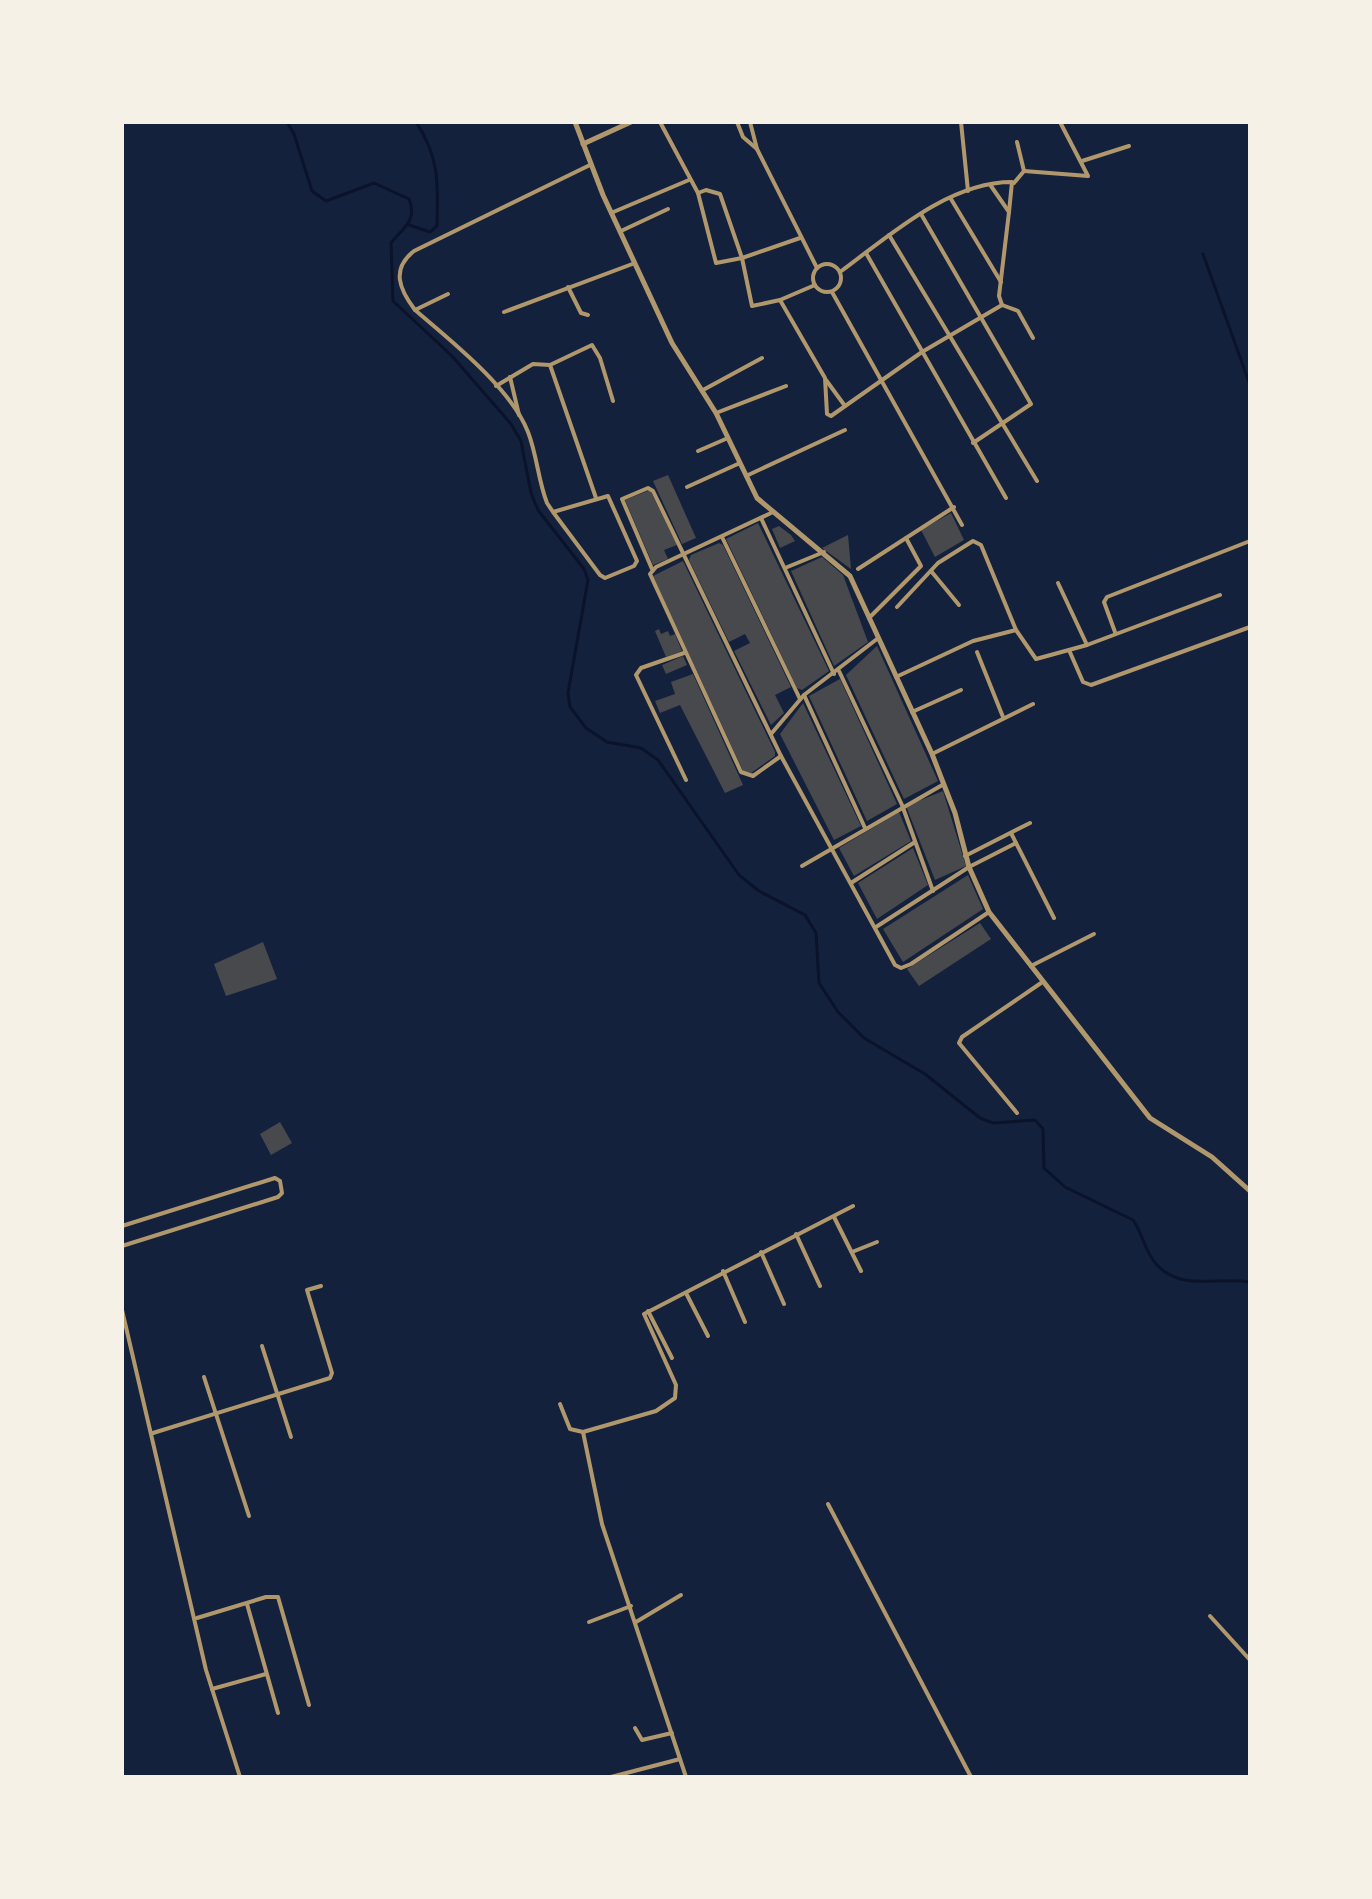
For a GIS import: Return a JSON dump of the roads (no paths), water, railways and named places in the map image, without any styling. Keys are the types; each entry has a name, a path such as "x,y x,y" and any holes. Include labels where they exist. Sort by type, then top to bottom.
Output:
{"street":[{"path":"575,122 611,213 672,343 716,413 761,504 847,571 932,754 965,856 989,912 1041,983 1150,1118 1212,1157 1250,1191"},
{"path":"583,144 631,122"},
{"path":"660,122 698,193 714,261 718,264 742,258 800,238"},
{"path":"737,122 743,137 757,149"},
{"path":"750,122 757,149 817,268 815,285"},
{"path":"961,122 968,191"},
{"path":"1024,171 1088,176 1083,161 1060,122"},
{"path":"1017,142 1024,171"},
{"path":"1083,161 1129,146"},
{"path":"553,512 596,498 610,498 637,561 630,569 614,575 600,575 553,512 543,493 528,431 520,418 496,386 415,310 400,283 400,265 405,258 479,217 590,165"},
{"path":"1002,305 1001,284 1009,212 1014,183 1024,171"},
{"path":"611,213 689,180"},
{"path":"840,272 921,214 968,191 1014,183"},
{"path":"991,186 1009,212"},
{"path":"698,193 706,190 720,194 742,258 751,305 780,300 815,285"},
{"path":"951,199 1001,284"},
{"path":"621,231 668,209"},
{"path":"921,214 1031,404 973,443"},
{"path":"889,235 1037,481"},
{"path":"866,253 1006,498"},
{"path":"504,312 635,263"},
{"path":"815,285 822,291 832,292 841,284 840,272 830,263 817,268"},
{"path":"568,287 581,313 588,315"},
{"path":"832,292 962,525"},
{"path":"415,310 448,294"},
{"path":"780,300 825,378 845,406"},
{"path":"825,378 828,416 922,352 1002,305"},
{"path":"1002,305 1018,311 1033,338"},
{"path":"496,386 533,364 550,365 593,346 613,401"},
{"path":"703,390 762,358"},
{"path":"550,365 596,498"},
{"path":"510,377 520,418"},
{"path":"716,413 786,386"},
{"path":"746,476 845,430"},
{"path":"698,451 728,438"},
{"path":"687,487 740,463"},
{"path":"781,756 753,776 743,774 684,653 622,501 624,496 644,488 653,491 781,756 894,963 901,968 989,912"},
{"path":"858,569 954,507"},
{"path":"651,572 771,513"},
{"path":"761,518 902,805 933,891"},
{"path":"722,537 865,828"},
{"path":"869,618 921,567 906,538"},
{"path":"1115,632 1104,602 1107,597 1250,541"},
{"path":"897,607 931,571 971,542 979,543 1016,630 1035,658 1087,645 1220,595"},
{"path":"785,568 824,552"},
{"path":"931,571 959,605"},
{"path":"1058,583 1087,645"},
{"path":"1069,650 1083,682 1091,685 1250,627"},
{"path":"896,677 973,641 1016,630"},
{"path":"771,734 802,697 877,639"},
{"path":"977,652 1003,717"},
{"path":"684,653 641,668 636,675 686,780"},
{"path":"912,712 961,690"},
{"path":"932,754 1033,704"},
{"path":"802,866 902,805 944,784"},
{"path":"965,856 1030,823"},
{"path":"1011,833 1054,918"},
{"path":"851,883 915,842"},
{"path":"876,927 969,867 1016,843"},
{"path":"1029,967 1094,934"},
{"path":"1017,1113 959,1043 962,1037 1041,983"},
{"path":"122,1226 275,1178 280,1181 282,1193 278,1197 122,1246"},
{"path":"560,1404 570,1429 583,1432 656,1411 676,1397 676,1385 643,1319 648,1311 853,1206"},
{"path":"834,1217 861,1271"},
{"path":"796,1234 820,1286"},
{"path":"852,1252 877,1242"},
{"path":"761,1252 784,1304"},
{"path":"723,1271 745,1322"},
{"path":"153,1433 332,1376 307,1290 321,1286"},
{"path":"686,1293 708,1336"},
{"path":"122,1310 212,1689 240,1777"},
{"path":"648,1311 672,1358"},
{"path":"262,1346 291,1437"},
{"path":"204,1377 249,1516"},
{"path":"583,1432 602,1524 686,1777"},
{"path":"828,1504 971,1777"},
{"path":"636,1622 681,1595"},
{"path":"196,1619 278,1597 309,1705"},
{"path":"247,1603 278,1713"},
{"path":"589,1622 631,1606"},
{"path":"1210,1616 1250,1660"},
{"path":"212,1689 266,1674"},
{"path":"635,1728 641,1740 672,1733"},
{"path":"611,1777 680,1759"}],"waterway":[{"path":"287,122 294,134 312,191 326,201 374,183 409,199 410,218 391,243 393,301 452,356 511,424 521,441 531,493 538,510 584,569 588,580 568,693 570,707 586,728 607,742 641,748 658,760 739,875 759,891 805,915 816,933 819,983 838,1012 864,1038 925,1074 980,1118 993,1123 1035,1120 1043,1129 1044,1168 1065,1187 1133,1220 1153,1260 1167,1273 1190,1281 1250,1282"},
{"path":"409,225 430,232 437,226 437,185 433,160 416,122"},
{"path":"1203,254 1250,385"}]}
